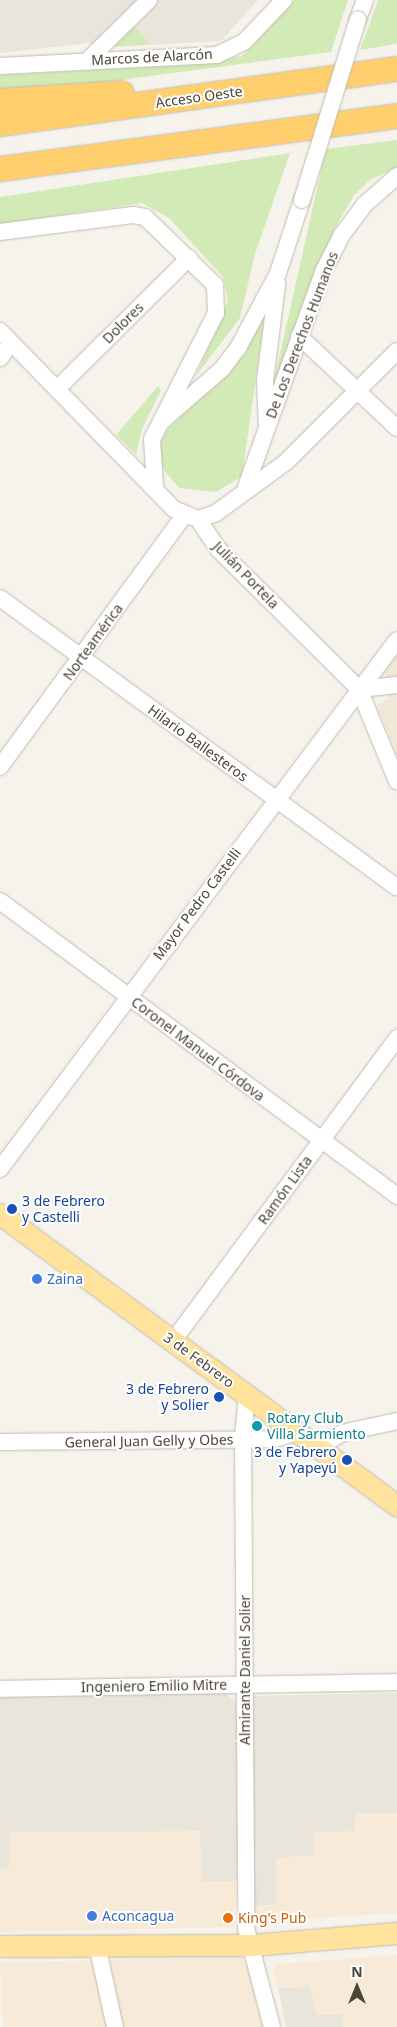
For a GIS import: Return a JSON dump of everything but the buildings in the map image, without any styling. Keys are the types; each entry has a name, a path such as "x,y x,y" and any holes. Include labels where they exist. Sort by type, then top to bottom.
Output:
{"highway":[{"name":"Acceso Oeste","path":"0,124 397,69"},
{"path":"0,101 306,82"},
{"path":"0,171 37,164 397,116"}],"main road":[{"name":"3 de Febrero","path":"0,1214 397,1506"},
{"path":"0,1946 252,1945 397,1933"}],"street":[{"path":"87,60 149,0"},
{"name":"Marcos de Alarcón","path":"0,66 87,60 217,55 244,42 274,3"},
{"path":"158,424 229,361 278,273 361,7"},
{"name":"De Los Derechos Humanos","path":"267,428 299,336 340,236 364,205 397,176"},
{"path":"0,232 133,215 155,224 215,285 219,301 158,424 151,456 155,485"},
{"name":"Dolores","path":"57,389 190,258"},
{"path":"245,490 261,457 267,428 265,381 278,273"},
{"path":"299,336 397,428"},
{"path":"0,358 6,337"},
{"name":"Julián Portela","path":"6,337 155,485 191,518 219,550 359,689 397,781"},
{"path":"191,518 216,513 245,490 286,462 397,351"},
{"name":"Norteamérica","path":"0,767 191,518"},
{"name":"Hilario Ballesteros","path":"0,598 397,887"},
{"name":"Mayor Pedro Castelli","path":"0,1169 275,799 397,640"},
{"path":"359,689 397,684"},
{"name":"Coronel Manuel Córdova","path":"0,901 397,1196"},
{"name":"Ramón Lista","path":"173,1341 397,1038"},
{"name":"Almirante Daniel Solier","path":"247,1395 243,1440 246,1928 272,2027"},
{"path":"318,1448 342,1433 397,1421"},
{"name":"General Juan Gelly y Obes","path":"0,1442 243,1440 297,1432"},
{"name":"Ingeniero Emilio Mitre","path":"0,1689 397,1682"},
{"path":"97,1945 115,2027"}],"shaded area":[{"path":"0,0 258,0 221,41 112,47 89,43 0,53"},
{"path":"397,651 397,756 377,705 389,698 390,680 382,671"},
{"path":"225,1693 237,1704 237,1881 201,1881 200,1832 9,1832 9,1868 0,1868 0,1696"},
{"path":"397,1693 397,1813 355,1814 355,1831 314,1855 276,1905 253,1906 253,1696"},
{"path":"397,1813 397,1913 255,1922 253,1906 276,1905 276,1858 314,1855 314,1832 355,1831 355,1814"},
{"path":"200,1831 201,1881 237,1881 234,1927 0,1932 0,1868 9,1867 9,1832"},
{"path":"397,1955 397,2027 343,2027 343,2015 316,2015 310,1987 278,1988 272,1969 276,1964"},
{"path":"242,1958 251,1965 266,2027 3,2027 0,1962"},
{"path":"310,1987 343,2015 343,2027 286,2027 278,1988"}],"green space":[{"path":"294,0 348,0 331,52 0,96 0,75 187,65 242,56"},
{"path":"378,0 397,0 397,44 360,50"},
{"path":"133,25 150,44 112,47"},
{"path":"397,140 397,167 370,180 354,195 335,228 273,385 326,149"},
{"path":"290,153 255,254 240,318 196,376 228,301 223,277 169,218 142,203 0,224 0,197"},
{"path":"266,307 242,476 216,492 179,488 163,469 159,445 168,429 244,355"},
{"path":"158,386 161,390 142,429 136,454 116,435"}],"place":[{"name":"3 de Febrero y Castelli","path":"12,1209"},
{"name":"Zaina","path":"37,1279"},
{"name":"3 de Febrero y Solier","path":"219,1397"},
{"name":"Rotary Club Villa Sarmiento","path":"257,1426"},
{"name":"3 de Febrero y Yapeyú","path":"347,1460"},
{"name":"Aconcagua","path":"92,1916"},
{"name":"King's Pub","path":"228,1918"}]}
